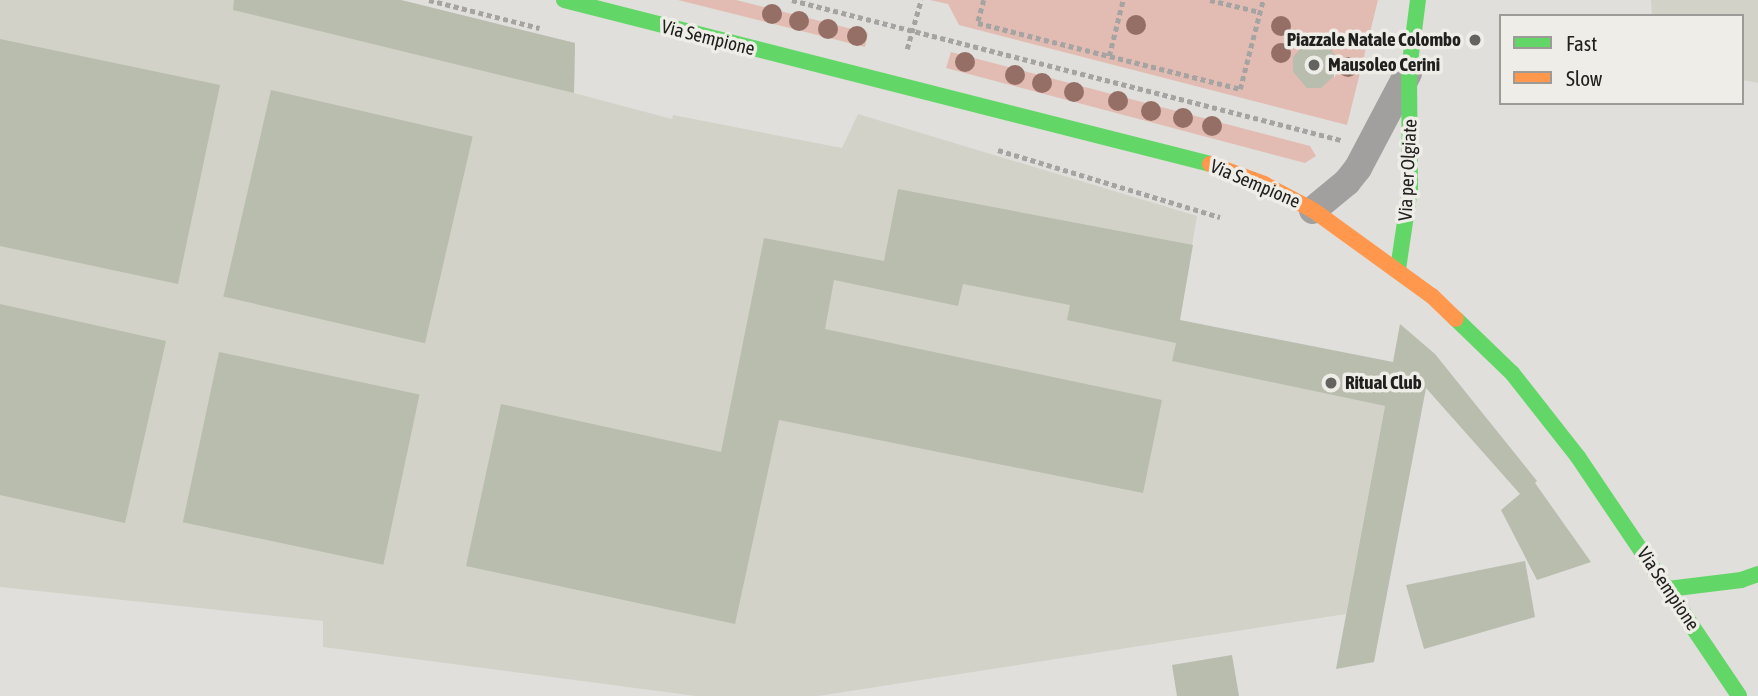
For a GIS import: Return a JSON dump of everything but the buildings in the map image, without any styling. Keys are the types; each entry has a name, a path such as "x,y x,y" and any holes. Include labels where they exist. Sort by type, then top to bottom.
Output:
{"main road":[{"name":"Via Sempione","path":"564,0 1201,161 1264,184 1313,210 1398,270 1459,320 1530,394 1578,457 1739,696"},
{"name":"Via per Olgiate","path":"1398,270 1411,177 1409,71 1418,0"},
{"path":"1668,589 1741,580 1758,574"}],"street":[{"name":"Via per Olgiate","path":"1313,210 1348,182 1370,148 1409,71"}],"path":[{"path":"792,0 1370,148"},
{"path":"897,84 921,0"},
{"path":"984,0 978,23 1240,89 1263,0"},
{"path":"1109,56 1123,0"},
{"path":"1210,0 1260,12"}],"shaded area":[{"path":"0,0 401,0 575,43 574,93 672,119 673,115 842,148 858,114 1197,216 1173,361 1385,406 1346,614 818,696 696,696 323,647 323,621 0,587"},
{"path":"678,0 736,0 868,33 865,47"},
{"path":"930,0 1378,0 1347,125 959,25 948,4"},
{"path":"1651,0 1758,0 1758,83 1744,80 1744,14 1652,14"},
{"path":"951,52 1310,146 1316,156 1305,163 946,68"}],"traffic: fast":[{"path":"564,0 1210,164"},
{"path":"1398,269 1410,189 1409,70 1418,0"},
{"path":"1456,319 1512,373 1578,457 1739,696"},
{"path":"1668,589 1741,580 1758,574"}],"traffic: slow":[{"path":"1210,164 1264,184 1313,210 1432,296 1456,319"}],"place":[{"name":"Piazzale Natale Colombo","path":"1475,40"},
{"name":"Mausoleo Cerini","path":"1314,65"},
{"name":"Ritual Club","path":"1331,383"}]}
